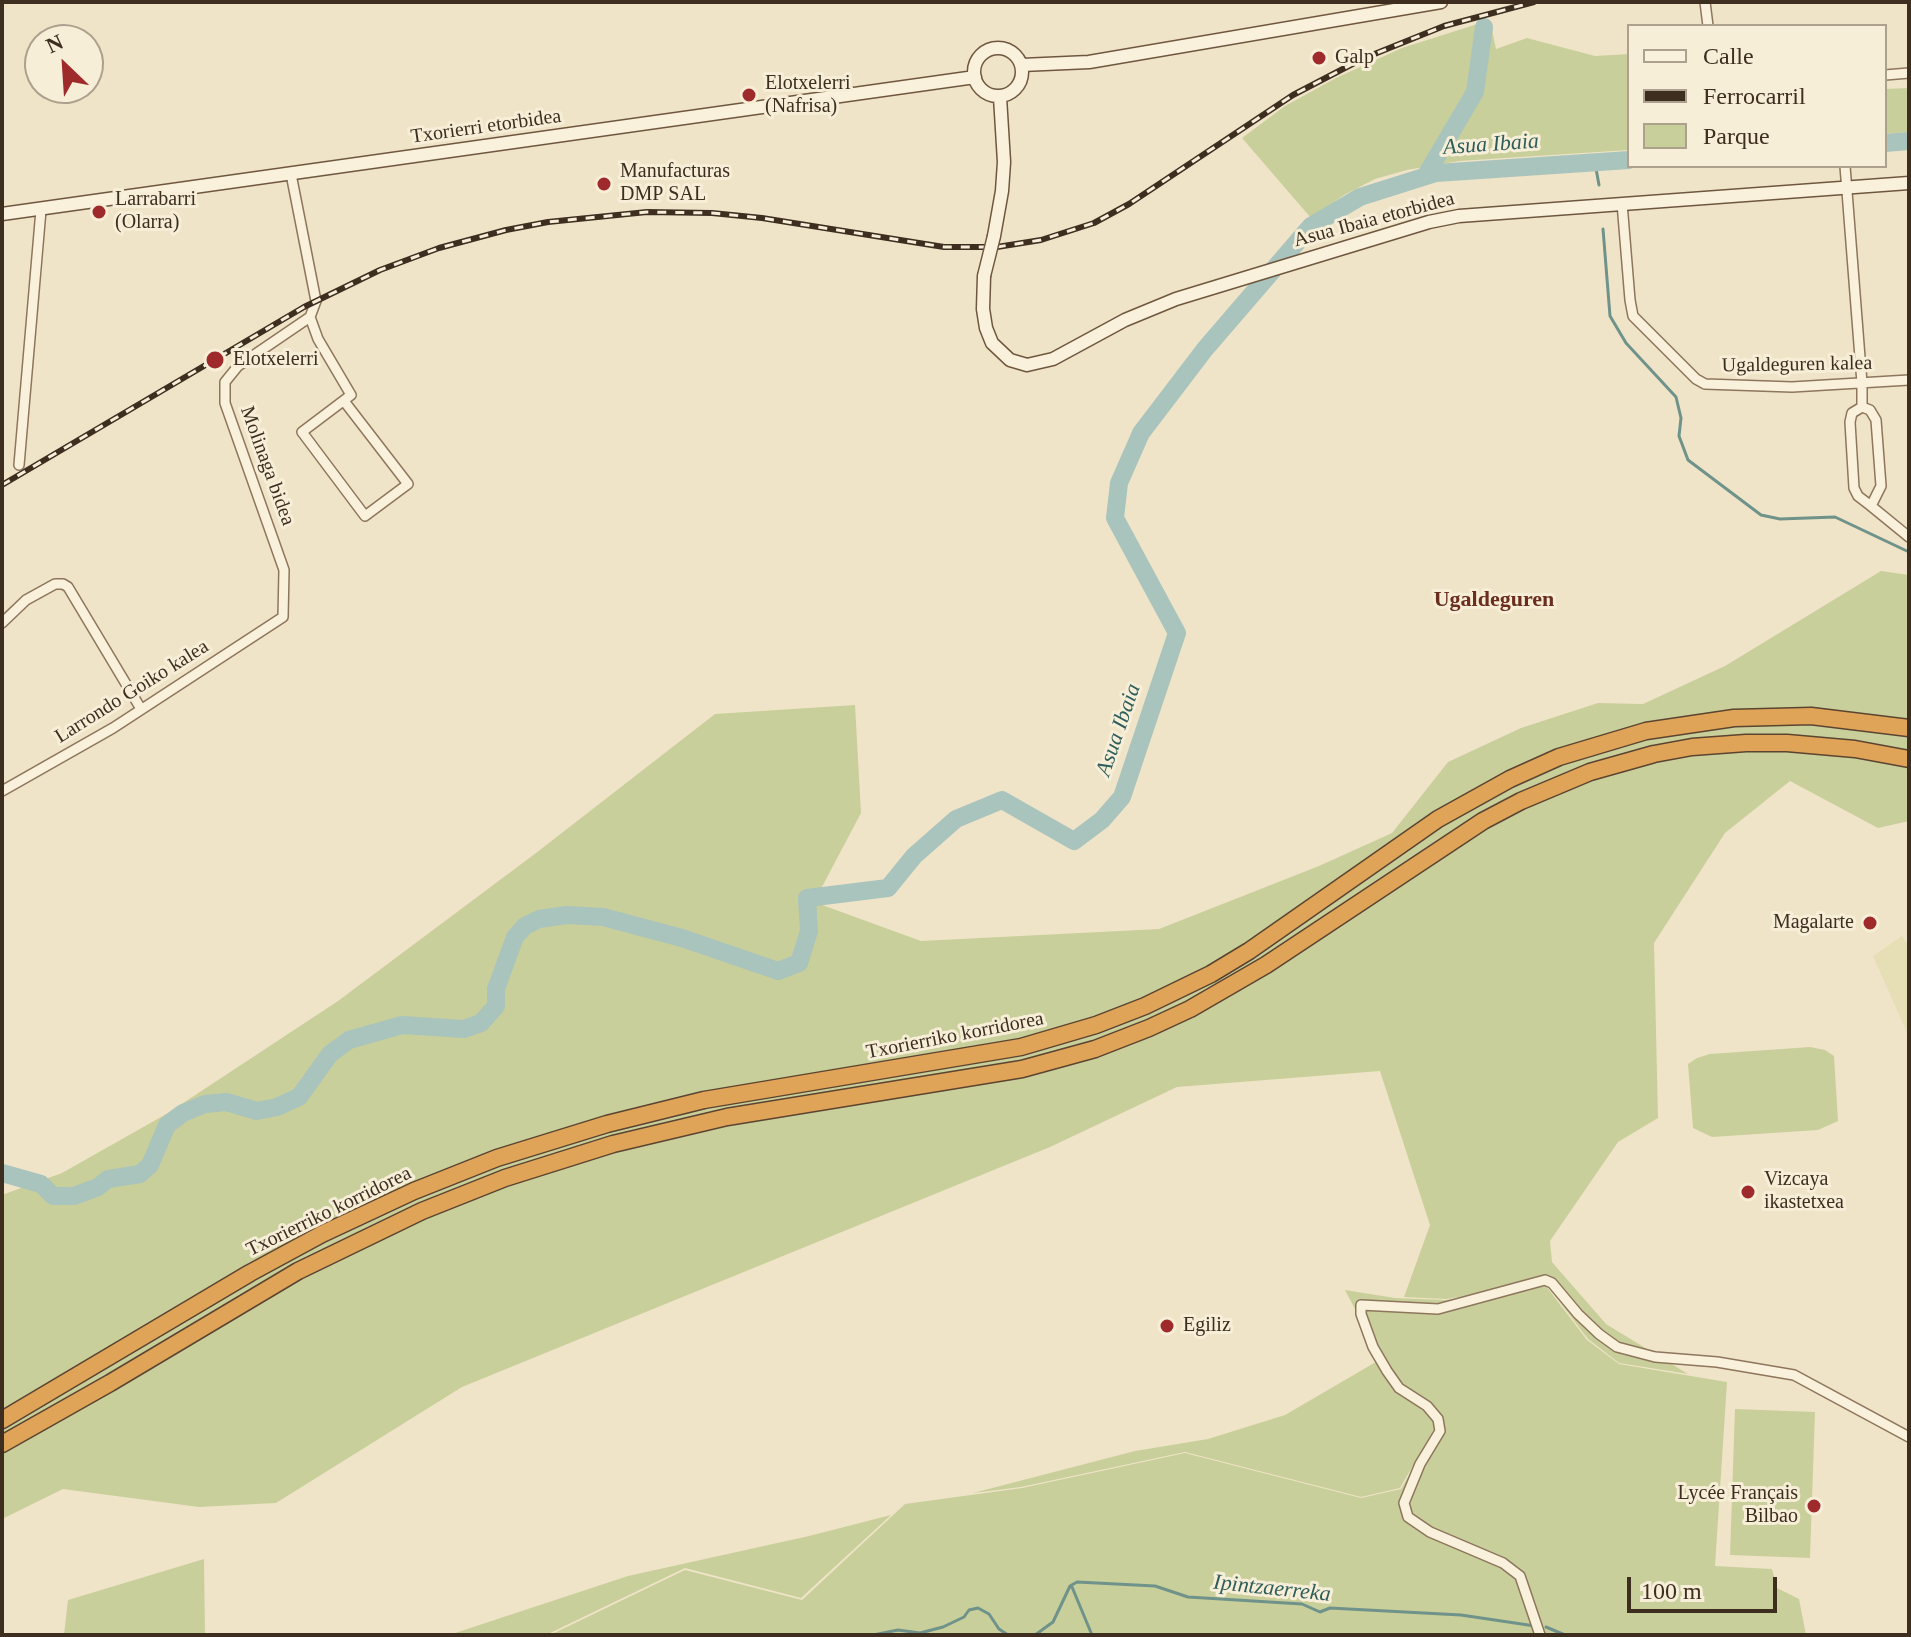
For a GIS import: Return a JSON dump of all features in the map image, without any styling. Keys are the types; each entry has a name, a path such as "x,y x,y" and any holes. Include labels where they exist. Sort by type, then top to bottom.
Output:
{"highway":[{"name":"Txorierriko korridorea","path":"2,1420 238,1280 322,1234 414,1191 497,1158 607,1124 704,1100 1021,1047 1096,1025 1145,1006 1211,974 1249,951 1438,819 1510,779 1559,757 1646,731 1734,718 1811,716 1909,728"},
{"name":"Txorierriko korridorea","path":"2,1444 298,1271 422,1211 505,1178 613,1144 727,1117 1022,1069 1095,1049 1149,1028 1190,1009 1266,965 1471,828 1521,801 1576,777 1642,757 1720,744 1799,744 1855,749 1909,759"}],"street":[{"path":"1022,65 1089,62 1441,2"},
{"path":"1705,2 1708,24"},
{"path":"996,48 1012,52 1022,65 1018,86 1013,92 1000,97 986,94 975,77 977,61 996,48"},
{"path":"1887,75 1909,73"},
{"name":"Txorierri etorbidea","path":"2,214 975,77"},
{"name":"Asua Ibaia etorbidea","path":"1000,97 1004,162 1002,191 984,276 983,309 992,343 1010,360 1027,365 1053,359 1138,314 1210,288 1459,216 1909,183"},
{"path":"1845,168 1862,407"},
{"path":"291,174 316,301 310,317 318,339 351,395 302,432 365,516 408,484 344,401"},
{"name":"Ugaldeguren kalea","path":"1622,203 1633,316 1696,379 1705,384 1792,387 1909,380"},
{"path":"19,465 41,210"},
{"name":"Molinaga bidea","path":"279,621 285,610 284,570 225,403 225,382 238,366 310,317"},
{"path":"1871,506 1881,486 1876,420 1870,410 1862,407 1850,416 1854,488 1858,496 1909,537"},
{"path":"2,623 26,600 55,584 68,587 141,709"},
{"name":"Larrondo Goiko kalea","path":"2,791 141,709 279,621"},
{"path":"1540,1635 1520,1576 1503,1563 1430,1532 1408,1517 1404,1503 1420,1464 1440,1431 1438,1419 1427,1406 1399,1388 1373,1347 1361,1314 1361,1305 1438,1309 1545,1280 1552,1283 1599,1334 1617,1347 1655,1357 1717,1362 1794,1375 1909,1437"}],"shaded area":[{"path":"1902,936 1909,947 1909,1037 1873,956"}],"green space":[{"path":"1490,20 1496,49 1527,38 1595,56 1627,54 1627,150 1459,161 1407,170 1375,179 1344,195 1311,218 1242,138 1285,106 1336,78 1402,48"},
{"path":"1909,88 1909,132 1887,134 1887,89"},
{"path":"1881,571 1909,575 1909,821 1878,828 1790,781 1725,833 1654,943 1658,1118 1618,1142 1550,1241 1552,1262 1606,1324 1688,1374 1619,1363 1588,1339 1546,1284 1446,1299 1404,1297 1430,1225 1380,1071 1177,1087 1050,1147 462,1387 276,1503 199,1507 63,1489 2,1519 2,1195 62,1173 168,1113 338,1001 715,714 855,705 861,813 814,902 921,941 1159,929 1319,866 1392,833 1448,762 1521,728 1598,703 1643,704 1725,666"},
{"path":"1810,1047 1825,1050 1834,1056 1838,1121 1818,1130 1712,1137 1693,1128 1688,1064 1710,1054"},
{"path":"1546,1286 1587,1340 1619,1364 1727,1382 1715,1566 1772,1569 1777,1588 1799,1599 1806,1635 550,1635 685,1570 802,1600 905,1504 1022,1488 1185,1453 1361,1498 1401,1489 1439,1423 1403,1386 1369,1336 1345,1290 1395,1298 1446,1300"},
{"path":"1381,1359 1437,1424 1400,1488 1361,1497 1185,1452 1021,1487 973,1493 1135,1451 1208,1439 1285,1415"},
{"path":"1735,1409 1815,1412 1810,1558 1730,1555"},
{"path":"891,1515 801,1598 685,1568 546,1635 449,1635 628,1576"},
{"path":"204,1559 205,1635 64,1635 68,1600"}],"waterway":[{"path":"1426,175 1475,92 1484,27"},
{"name":"Asua Ibaia","path":"1887,143 1909,141"},
{"name":"Asua Ibaia","path":"2,1173 41,1184 53,1196 74,1196 98,1187 108,1179 140,1174 150,1165 167,1125 183,1113 205,1104 226,1102 257,1111 277,1107 299,1097 330,1054 349,1040 402,1025 464,1029 481,1023 496,1006 496,989 515,937 525,926 539,919 567,915 603,917 682,938 778,971 799,963 809,931 807,898 888,888 914,856 956,819 1002,800 1074,841 1102,820 1122,797 1177,633 1115,518 1119,483 1141,433 1205,349 1311,226 1360,197 1436,173 1627,160"},
{"path":"1595,163 1599,185"},
{"path":"1603,229 1610,316 1626,343 1676,397 1681,418 1679,436 1688,460 1761,515 1780,519 1835,517 1909,552"},
{"name":"Ipintzaerreka","path":"1035,1635 1053,1622 1070,1586 1077,1582 1155,1586 1188,1597 1302,1604 1320,1612 1330,1608 1461,1615 1535,1626"},
{"path":"1072,1587 1092,1635"},
{"name":"Ipintzaerreka","path":"873,1635 898,1630 920,1633 943,1627 964,1617 969,1610 978,1608 989,1614 999,1629 1008,1635"},
{"name":"Ipintzaerreka","path":"1546,1627 1565,1635"}],"railway":[{"path":"2,485 304,307 380,270 439,248 548,222 647,212 762,218 944,247 997,247 1041,240 1094,223 1129,204 1293,95 1362,59 1444,26 1534,2"}],"place":[{"name":"Galp","path":"1319,58"},
{"name":"Elotxelerri (Nafrisa)","path":"749,95"},
{"name":"Manufacturas DMP SAL","path":"604,184"},
{"name":"Larrabarri (Olarra)","path":"99,212"},
{"name":"Elotxelerri","path":"215,360"},
{"name":"Magalarte","path":"1870,923"},
{"name":"Vizcaya ikastetxea","path":"1748,1192"},
{"name":"Egiliz","path":"1167,1326"},
{"name":"Lycée Français Bilbao","path":"1814,1506"}],"district":[{"name":"Ugaldeguren","path":"1494,600"}]}
